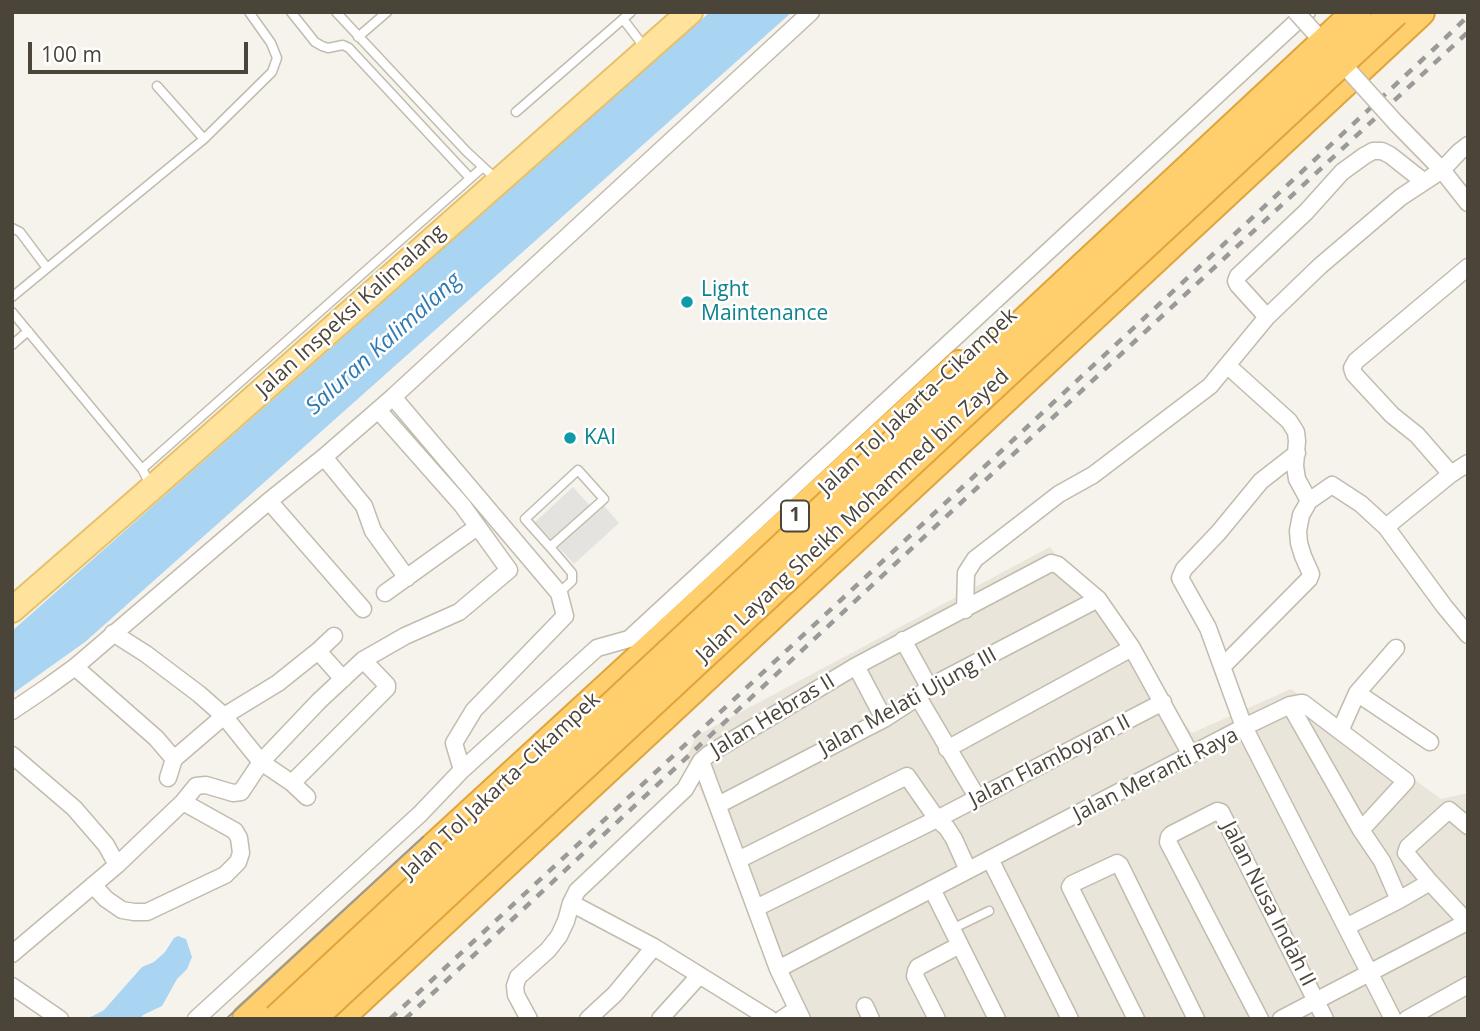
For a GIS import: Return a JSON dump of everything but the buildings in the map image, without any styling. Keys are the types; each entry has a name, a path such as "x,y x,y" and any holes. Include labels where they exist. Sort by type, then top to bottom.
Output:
{"highway":[{"name":"Jalan Tol Jakarta–Cikampek","path":"247,1019 1342,12"},
{"name":"Jalan Layang Sheikh Mohammed bin Zayed","path":"277,1019 1357,12"},
{"name":"Jalan Layang Sheikh Mohammed bin Zayed","path":"311,1019 1395,12"},
{"path":"338,1019 1420,12"}],"main road":[{"name":"Jalan Inspeksi Kalimalang","path":"12,610 147,479 282,358 491,174 647,51 690,12"}],"street":[{"path":"12,711 75,667 393,397 811,12"},
{"path":"1296,12 1442,170 1468,204"},
{"path":"196,1019 420,814 462,770 597,648 629,639 1307,12"},
{"path":"965,610 966,573 975,559 1059,494 1093,475 1210,386 1267,317 1320,266 1401,197 1442,170 1468,145"},
{"path":"1267,317 1238,285 1238,276 1306,212 1342,172 1373,151 1382,151 1423,181"},
{"path":"1451,474 1417,435 1392,415 1354,374 1352,368 1356,361 1468,267"},
{"path":"1228,366 1289,421 1296,432 1297,478 1309,501"},
{"path":"393,397 559,593 565,616 474,710 454,743 462,770"},
{"path":"12,954 117,865 188,796 206,785 236,794 241,792 261,762 319,701 363,660 405,636 459,612 509,570 462,505 378,410"},
{"path":"1297,453 1261,481 1184,569 1180,578 1208,628 1244,727 1290,705 1300,703 1406,781 1361,830"},
{"path":"324,457 364,506 373,531 407,578"},
{"path":"1386,527 1468,463"},
{"path":"1223,666 1309,579 1311,574 1303,556 1298,531 1301,515 1309,501 1332,485 1362,504 1386,527 1468,635"},
{"path":"268,502 363,609"},
{"path":"385,593 477,527"},
{"name":"Jalan Hebras II","path":"800,1014 778,969 701,761 856,666 1054,563 1098,599"},
{"path":"1098,599 1132,648 1191,755"},
{"name":"Jalan Melati Ujung III","path":"718,805 884,719 923,692 1098,599"},
{"path":"113,633 146,654 224,716 261,762 307,797"},
{"path":"168,778 174,759 224,716 278,683 334,636"},
{"path":"903,640 947,749 977,797"},
{"path":"947,749 1132,648"},
{"path":"1340,731 1357,693 1396,648"},
{"path":"318,651 343,679"},
{"path":"292,783 387,688 363,660"},
{"path":"856,666 884,719"},
{"path":"75,667 156,738 174,759"},
{"path":"1357,693 1430,742"},
{"name":"Jalan Flamboyan II","path":"756,908 937,820 1163,702"},
{"path":"1290,705 1361,830 1382,861 1399,900"},
{"name":"Jalan Meranti Raya","path":"778,969 1244,727 1393,1019"},
{"path":"12,755 74,808 106,845 117,865"},
{"path":"529,1019 516,995 517,977 548,950 559,936 578,891 685,789 701,761"},
{"path":"738,860 908,776 937,820 947,828 968,870"},
{"path":"93,885 106,899 122,910 147,912 225,875 238,862 239,838 235,831 188,796"},
{"path":"1281,1019 1467,922 1406,853 1408,847 1449,810 1467,823"},
{"name":"Jalan Nusa Indah II","path":"1261,1019 1168,842 1172,834 1217,811 1221,812 1325,1019"},
{"path":"990,859 1069,1019"},
{"path":"1136,1019 1070,887 1116,863 1120,864 1196,1019"},
{"path":"1346,928 1430,882"},
{"path":"932,889 997,1019"},
{"path":"571,903 654,947 699,976 749,1014 770,1019"},
{"path":"937,1019 915,971 960,945"},
{"path":"588,1019 615,994 654,947"},
{"path":"660,1019 699,976"},
{"path":"1407,1019 1468,985"},
{"path":"12,986 60,1019"},
{"path":"782,1019 800,1014"}],"lane":[{"path":"12,297 204,139 272,72 277,58 271,43 249,12"},
{"path":"291,12 315,42 328,48 344,45 349,48 470,178"},
{"path":"336,12 491,174"},
{"path":"359,37 387,12"},
{"path":"516,112 631,12"},
{"path":"623,19 647,51"},
{"path":"157,86 204,139"},
{"path":"282,358 470,178 491,174"},
{"path":"12,228 20,232 47,268"},
{"path":"12,312 147,479"},
{"path":"12,345 28,331"},
{"path":"550,547 604,499 578,470 525,519 572,573 572,581 559,593"},
{"path":"952,929 989,911"}],"shaded area":[{"path":"573,487 591,507 599,500 619,523 574,564 535,522"},
{"path":"1050,547 1192,733 1291,689 1441,799 1468,793 1468,1019 803,1019 686,758 696,736"}],"water":[{"name":"Saluran Kalimalang","path":"710,12 792,12 85,642 12,694 12,631"},
{"path":"178,936 186,939 192,957 162,1006 140,1019 83,1019 104,1010 142,967 154,962"}],"tram line":[{"path":"226,1019 423,837"}],"railway":[{"path":"390,1019 1468,16"},
{"path":"405,1019 1468,32"}],"place":[{"name":"Light Maintenance","path":"687,302"},
{"name":"KAI","path":"570,438"}]}
